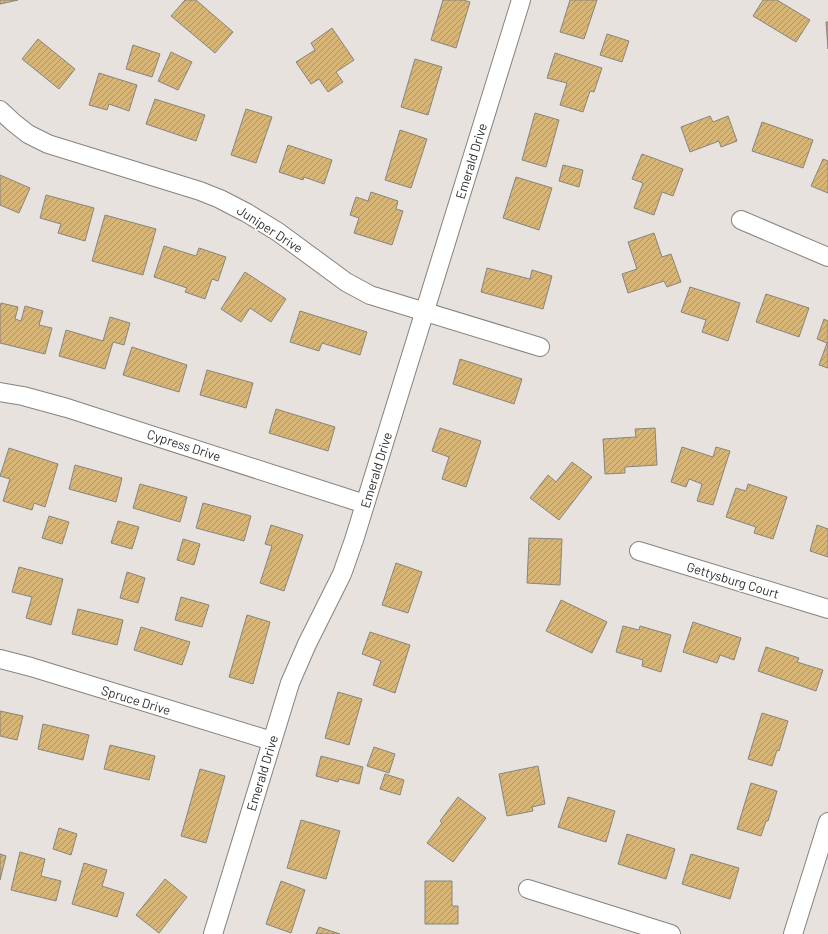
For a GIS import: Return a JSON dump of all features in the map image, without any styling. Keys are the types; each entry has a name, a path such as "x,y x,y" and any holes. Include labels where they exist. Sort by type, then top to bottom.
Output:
{"street":[{"name":"Emerald Drive","path":"213,934 290,683 304,650 342,574 354,540 521,0"},
{"name":"Juniper Drive","path":"0,110 28,134 48,144 200,191 220,199 278,232 346,282 370,295 540,347"},
{"path":"741,220 828,257"},
{"name":"Cypress Drive","path":"0,392 23,396 67,408 365,504"},
{"name":"Gettysburg Court","path":"639,551 828,609"},
{"name":"Spruce Drive","path":"0,659 272,741"},
{"path":"793,934 828,822"},
{"path":"528,889 671,934"}],"building":[{"path":"0,0 18,0 0,4"},
{"path":"185,0 196,0 233,32 215,53 171,16"},
{"path":"443,0 463,0 470,2 456,48 431,40"},
{"path":"570,0 597,0 584,39 560,32"},
{"path":"763,0 777,0 810,20 796,42 753,16"},
{"path":"826,22 828,22 828,49"},
{"path":"332,28 354,60 336,72 343,82 328,92 319,79 311,84 296,62 315,50 311,43"},
{"path":"607,34 629,41 622,62 600,55"},
{"path":"38,39 75,69 59,89 22,59"},
{"path":"133,45 160,54 152,77 126,69"},
{"path":"171,52 192,62 178,90 158,81"},
{"path":"555,53 602,68 594,92 590,91 583,112 560,105 567,83 547,78"},
{"path":"415,59 442,67 428,115 401,107"},
{"path":"99,73 137,85 129,111 109,104 107,110 89,105"},
{"path":"155,99 205,115 196,141 146,124"},
{"path":"246,109 272,117 256,163 231,155"},
{"path":"535,113 559,120 546,167 522,160"},
{"path":"710,116 713,122 728,116 737,141 721,147 719,141 690,152 681,127"},
{"path":"762,122 813,140 803,168 752,151"},
{"path":"400,130 427,139 411,188 385,180"},
{"path":"288,145 332,160 324,184 304,177 303,180 279,172"},
{"path":"642,154 683,169 673,196 662,192 654,215 634,208 643,183 632,179"},
{"path":"823,159 828,161 828,193 811,186"},
{"path":"563,165 583,170 579,187 559,181"},
{"path":"0,175 30,188 19,213 0,205"},
{"path":"516,177 552,188 539,230 503,218"},
{"path":"371,192 398,201 396,209 403,211 392,245 354,233 359,218 350,215 356,197 368,201"},
{"path":"46,195 94,208 85,241 58,233 61,224 40,218"},
{"path":"105,215 156,229 143,275 92,261"},
{"path":"654,233 662,257 671,254 681,282 667,287 664,281 628,293 622,274 637,269 628,242"},
{"path":"164,246 196,256 199,248 226,257 218,281 212,279 205,299 185,292 187,288 154,277"},
{"path":"487,268 530,279 532,270 552,276 543,309 481,292"},
{"path":"245,272 286,299 271,322 250,308 241,322 221,309"},
{"path":"690,287 740,303 728,341 702,332 706,320 681,312"},
{"path":"766,294 809,308 799,337 756,322"},
{"path":"1,303 18,307 15,319 21,321 25,306 43,311 39,325 52,328 45,354 0,343"},
{"path":"300,311 367,332 360,355 322,343 319,351 290,342"},
{"path":"110,317 130,323 124,345 113,342 105,369 59,356 66,330 103,341"},
{"path":"824,319 828,321 828,368 819,365 827,343 817,339"},
{"path":"132,347 187,365 179,392 123,375"},
{"path":"460,359 522,379 514,404 453,384"},
{"path":"207,370 253,383 246,408 200,395"},
{"path":"276,409 335,427 328,451 269,433"},
{"path":"440,428 481,441 466,487 442,479 449,457 432,451"},
{"path":"655,428 657,465 625,467 625,473 605,474 603,439 636,437 635,429"},
{"path":"682,447 713,457 716,447 730,451 713,505 697,501 702,484 689,479 686,487 671,482"},
{"path":"9,448 58,464 45,507 34,503 32,510 3,501 10,479 0,476"},
{"path":"572,462 592,477 559,520 530,498 548,475 556,482"},
{"path":"75,465 122,478 116,502 69,489"},
{"path":"140,484 187,497 180,522 133,508"},
{"path":"748,484 787,497 773,539 754,533 756,527 726,517 736,488 746,491"},
{"path":"203,503 251,516 244,541 196,528"},
{"path":"49,516 69,522 62,544 42,538"},
{"path":"118,521 139,527 132,549 111,543"},
{"path":"271,525 303,535 284,591 260,583 272,546 265,544"},
{"path":"817,525 828,529 828,557 810,551"},
{"path":"529,538 562,539 560,585 527,583"},
{"path":"183,539 200,544 194,565 177,560"},
{"path":"396,563 422,572 408,613 382,605"},
{"path":"19,567 63,579 51,625 26,618 32,597 12,592"},
{"path":"127,572 145,578 138,603 120,598"},
{"path":"181,597 209,605 202,627 175,620"},
{"path":"561,600 607,622 592,653 546,631"},
{"path":"78,609 123,620 117,645 72,634"},
{"path":"247,615 270,622 253,684 229,677"},
{"path":"693,622 741,638 734,660 720,655 717,663 683,652"},
{"path":"623,626 639,630 640,626 671,635 661,672 642,666 643,660 616,652"},
{"path":"141,627 190,642 182,665 134,650"},
{"path":"370,632 410,645 395,693 373,685 381,661 362,654"},
{"path":"766,647 799,658 797,662 823,670 816,691 758,671"},
{"path":"338,692 362,699 349,745 325,738"},
{"path":"0,711 23,716 17,740 0,736"},
{"path":"762,713 788,721 779,751 777,750 772,766 748,759"},
{"path":"43,724 89,735 83,760 38,749"},
{"path":"110,745 155,756 149,780 104,769"},
{"path":"374,747 395,754 389,773 367,766"},
{"path":"321,756 363,767 359,784 339,779 338,782 316,776"},
{"path":"538,766 545,804 532,807 533,811 507,816 499,774"},
{"path":"200,769 225,776 206,843 181,836"},
{"path":"385,774 404,780 400,795 380,789"},
{"path":"751,783 777,791 768,821 766,821 761,836 737,829"},
{"path":"458,797 486,818 453,862 427,843 442,823 440,821"},
{"path":"568,797 615,811 606,842 558,827"},
{"path":"301,820 340,831 326,879 287,868"},
{"path":"59,828 77,834 71,855 53,849"},
{"path":"627,834 675,849 666,879 618,864"},
{"path":"20,852 45,859 41,876 61,881 56,901 11,890"},
{"path":"0,854 6,856 0,880"},
{"path":"691,854 739,868 730,899 682,884"},
{"path":"84,863 107,870 102,886 124,893 117,917 72,904"},
{"path":"165,879 187,897 159,933 136,915"},
{"path":"281,881 305,890 291,933 266,924"},
{"path":"425,881 452,881 452,906 458,906 458,924 425,924"},
{"path":"319,927 340,934 316,934"}]}
